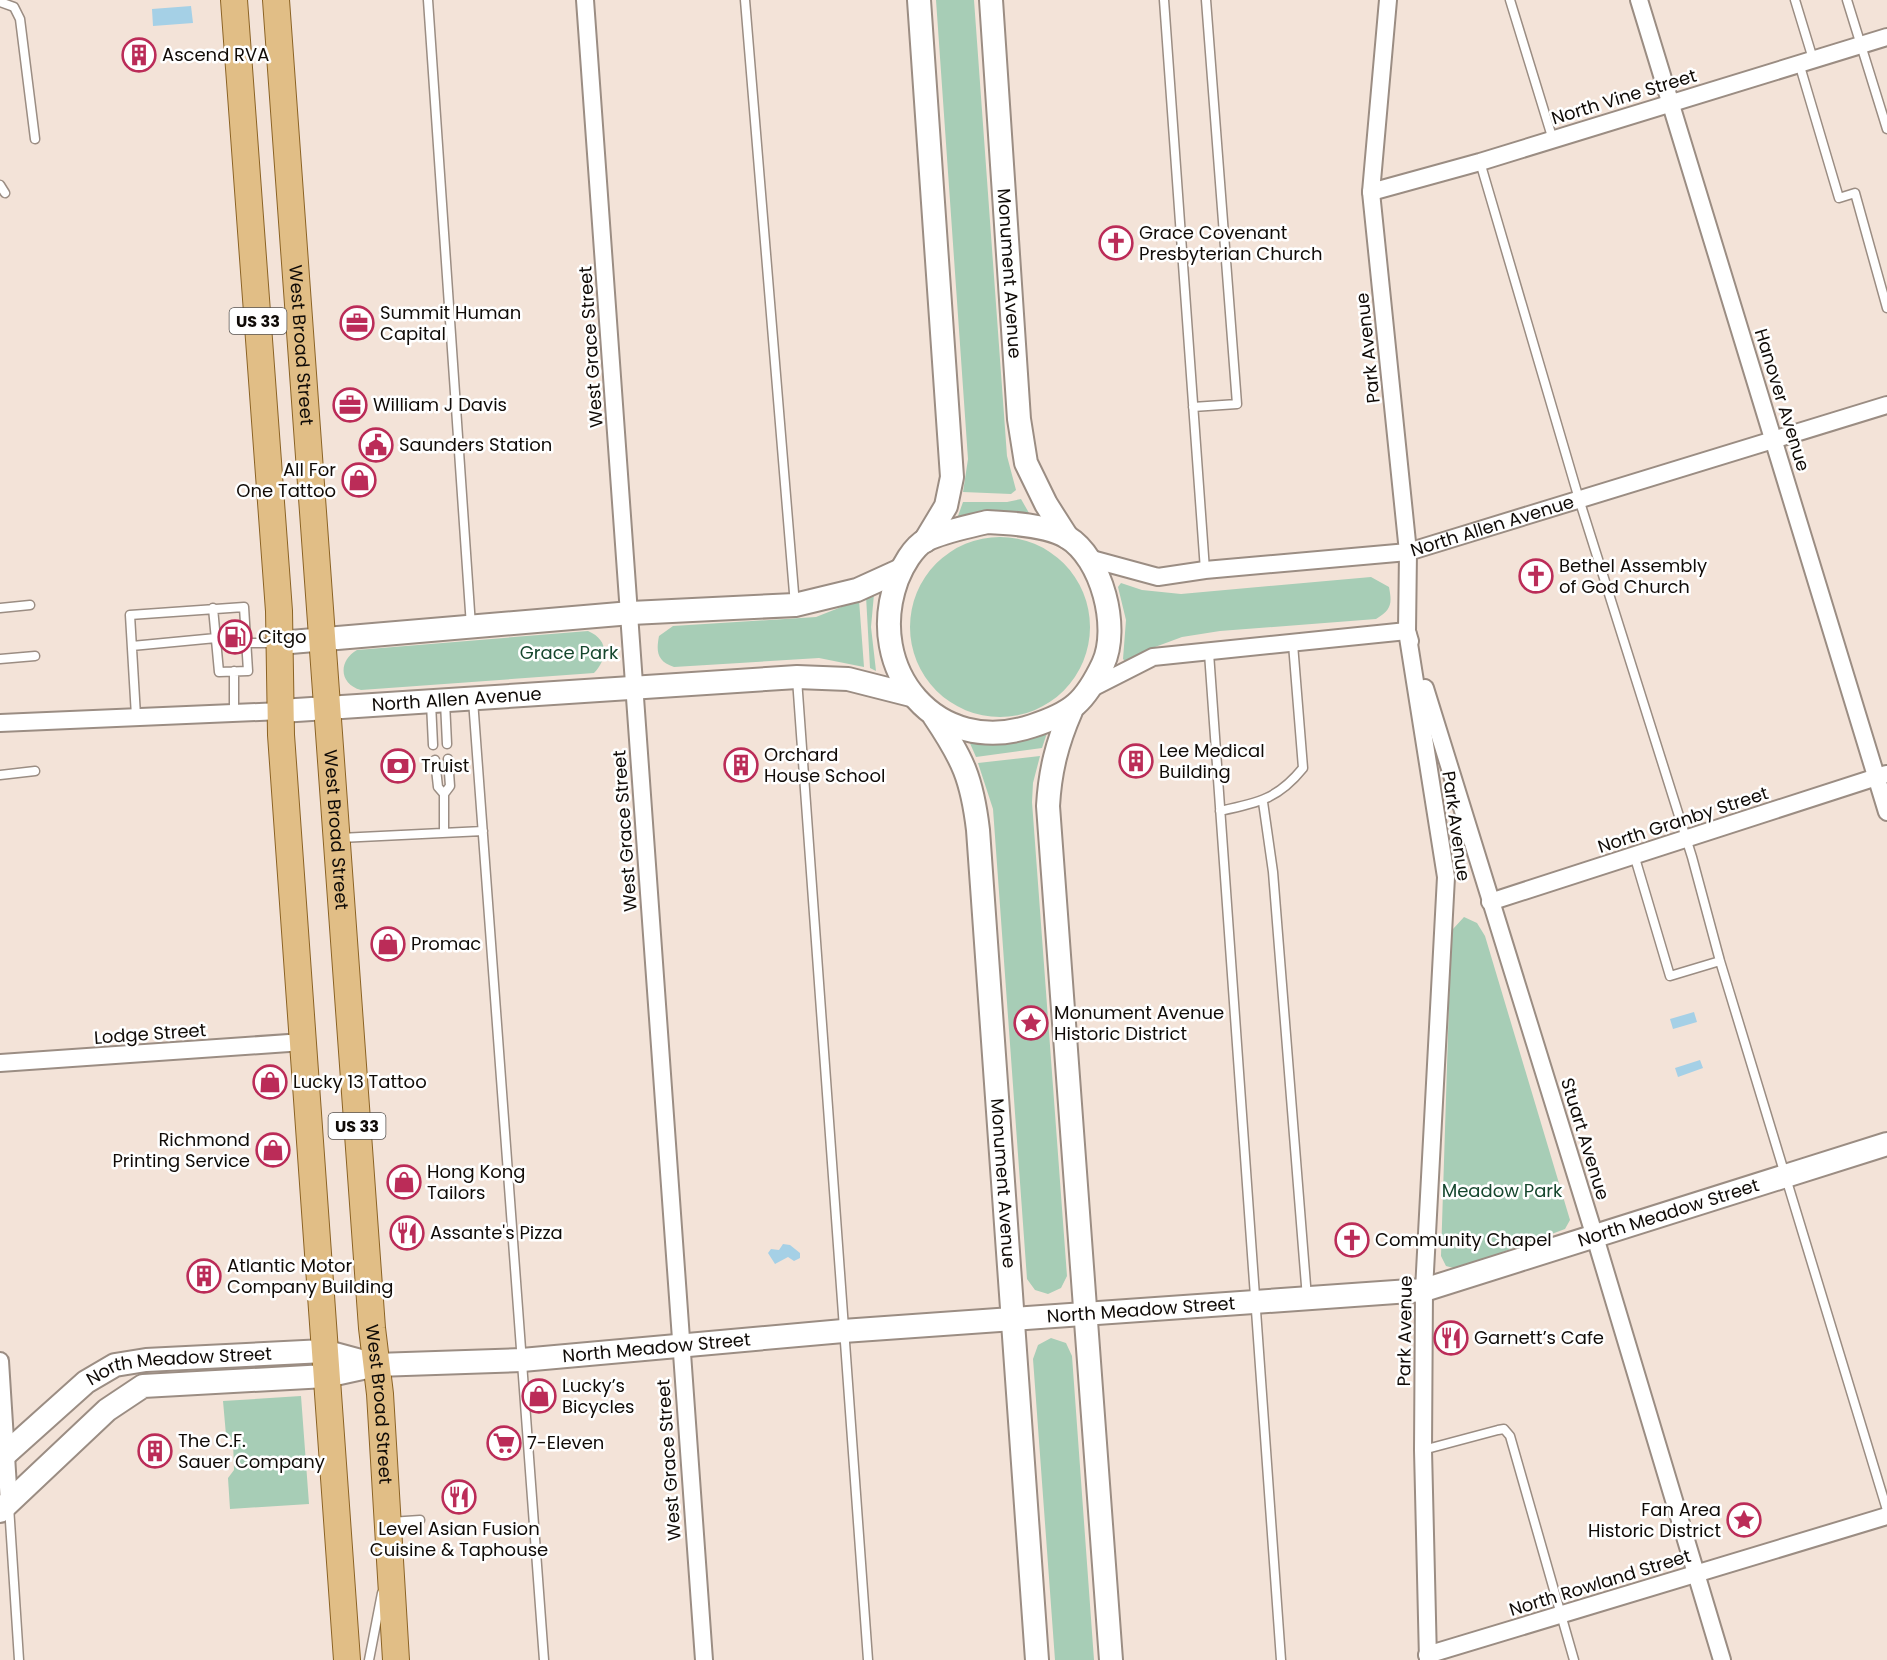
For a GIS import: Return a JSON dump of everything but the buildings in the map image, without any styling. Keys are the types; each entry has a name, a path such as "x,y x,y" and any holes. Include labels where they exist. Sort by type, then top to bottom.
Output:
{"main road":[{"name":"US 33","path":"234,0 279,643 280,711 347,1660"},
{"name":"West Broad Street","path":"276,0 396,1660"}],"street":[{"name":"West Grace Street","path":"585,0 704,1660"},
{"path":"919,0 952,477 946,506 925,541 901,570 890,601 887,634 895,666 911,695 934,716 961,727 988,732 1005,732 1023,729 1071,711"},
{"name":"Monument Avenue","path":"991,0 1018,419 1026,463 1046,504 1067,537 1088,558 1102,585 1110,622 1105,660 1092,688 1071,711"},
{"name":"Park Avenue","path":"1388,0 1371,192 1408,552 1407,631 1446,877 1424,1290 1423,1450 1428,1657"},
{"name":"Hanover Avenue","path":"1639,0 1774,441 1882,776 1887,812"},
{"name":"North Vine Street","path":"1371,192 1480,162 1887,37"},
{"name":"North Allen Avenue","path":"1088,558 1158,577 1205,570 1408,552 1887,405"},
{"path":"925,541 987,522 1013,523 1067,537"},
{"path":"279,643 630,613 795,605 857,590 901,570"},
{"path":"1092,688 1154,657 1407,631"},
{"name":"Stuart Avenue","path":"1407,631 1595,1237 1722,1660"},
{"name":"North Allen Avenue","path":"0,723 327,709 797,677 848,679 911,695"},
{"path":"1071,711 1058,741 1051,768 1048,806 1111,1660"},
{"name":"Monument Avenue","path":"934,716 957,750 974,790 1037,1660"},
{"name":"North Granby Street","path":"1490,902 1635,858 1882,776"},
{"name":"Lodge Street","path":"0,1063 303,1042"},
{"name":"North Meadow Street","path":"3,1456 86,1382 115,1365 146,1360 376,1365 522,1360 843,1331 1086,1316 1256,1301 1424,1290 1887,1144"},
{"path":"0,1361 4,1507"},
{"name":"North Meadow Street","path":"4,1507 108,1410 143,1386 325,1363"},
{"name":"North Rowland Street","path":"1428,1657 1887,1516"}],"lane":[{"path":"428,0 471,627"},
{"path":"745,0 795,605"},
{"path":"1164,0 1205,570"},
{"path":"1193,407 1237,404 1206,0"},
{"path":"1510,0 1553,140"},
{"path":"1795,0 1806,61 1839,198 1855,193 1887,308"},
{"path":"1847,0 1887,129"},
{"path":"0,2 14,7 20,19 35,139"},
{"path":"1480,162 1579,500 1686,840 1720,960 1887,1510"},
{"path":"0,608 30,605"},
{"path":"136,716 130,615 213,608 244,607 248,671 219,672 213,608"},
{"path":"132,646 216,638"},
{"path":"248,643 279,643"},
{"path":"1220,811 1263,802 1290,785 1303,768 1293,644"},
{"path":"1209,653 1281,1660"},
{"path":"0,659 35,656"},
{"path":"234,671 234,712"},
{"path":"797,677 868,1660"},
{"path":"473,700 544,1660"},
{"path":"438,702 447,744"},
{"path":"433,744 438,702"},
{"path":"444,833 444,794 450,786 448,759"},
{"path":"435,760 438,787 444,794"},
{"path":"0,775 35,771"},
{"path":"1263,802 1273,872 1307,1299"},
{"path":"337,838 483,831"},
{"path":"1635,858 1670,976 1720,960"},
{"path":"1423,1450 1498,1430 1504,1430 1510,1436 1574,1660"},
{"path":"4,1507 19,1660"},
{"path":"386,1523 420,1520"},
{"path":"369,1660 389,1559"}],"green space":[{"path":"936,0 974,0 1007,456 1016,490 1011,494 963,492 968,459"},
{"path":"1021,499 1028,515 960,519 958,516 963,502 1007,502"},
{"path":"1000,537 1034,544 1050,552 1063,564 1075,577 1083,593 1090,627 1083,661 1075,677 1063,690 1050,702 1034,710 1000,717 966,710 950,702 937,690 925,677 917,661 910,627 917,593 925,577 937,564 950,552 966,544"},
{"path":"1371,577 1389,587 1390,593 1390,606 1376,619 1220,631 1182,637 1155,647 1126,662 1123,659 1126,620 1118,587 1121,583 1142,590 1181,594"},
{"path":"874,594 871,627 876,671 870,668 866,596"},
{"path":"859,600 864,667 819,658 674,667 664,662 659,655 659,636 673,626 816,617"},
{"name":"Grace Park","path":"588,631 600,639 604,650 602,661 594,673 361,690 348,683 345,678 344,666 357,650"},
{"path":"1047,733 1042,748 976,757 969,741 1016,740"},
{"path":"1040,756 1033,783 1032,802 1067,1276 1061,1288 1048,1294 1035,1290 1027,1279 993,809 978,763"},
{"name":"Meadow Park","path":"1464,917 1477,923 1485,936 1570,1220 1565,1229 1457,1269 1446,1266 1441,1256 1451,939 1453,929"},
{"path":"1051,1338 1066,1343 1072,1356 1094,1660 1055,1660 1033,1359 1038,1345"},
{"path":"301,1396 309,1504 230,1509 228,1478 234,1470 233,1441 226,1435 223,1401"}],"water":[{"path":"191,6 193,23 153,26 152,9"},
{"path":"1694,1012 1697,1022 1673,1029 1670,1019"},
{"path":"1700,1060 1703,1068 1678,1077 1675,1068"},
{"path":"783,1244 790,1245 800,1253 800,1258 794,1261 788,1257 775,1264 768,1253 771,1249 779,1250"}],"place":[{"name":"Ascend RVA","path":"139,55"},
{"name":"Grace Covenant Presbyterian Church","path":"1116,243"},
{"name":"Summit Human Capital","path":"357,323"},
{"name":"William J Davis","path":"350,405"},
{"name":"Saunders Station","path":"376,445"},
{"name":"All For One Tattoo","path":"359,480"},
{"name":"Bethel Assembly of God Church","path":"1536,576"},
{"name":"Citgo","path":"235,637"},
{"name":"Lee Medical Building","path":"1136,761"},
{"name":"Orchard House School","path":"741,765"},
{"name":"Truist","path":"398,766"},
{"name":"Promac","path":"388,944"},
{"name":"Monument Avenue Historic District","path":"1031,1023"},
{"name":"Lucky 13 Tattoo","path":"270,1082"},
{"name":"Richmond Printing Service","path":"273,1150"},
{"name":"Hong Kong Tailors","path":"404,1182"},
{"name":"Assante's Pizza","path":"407,1233"},
{"name":"Community Chapel","path":"1352,1240"},
{"name":"Atlantic Motor Company Building","path":"204,1276"},
{"name":"Garnett’s Cafe","path":"1451,1338"},
{"name":"Lucky’s Bicycles","path":"539,1396"},
{"name":"7-Eleven","path":"504,1443"},
{"name":"The C.F. Sauer Company","path":"155,1451"},
{"name":"Level Asian Fusion Cuisine & Taphouse","path":"459,1497"},
{"name":"Fan Area Historic District","path":"1744,1520"}]}
